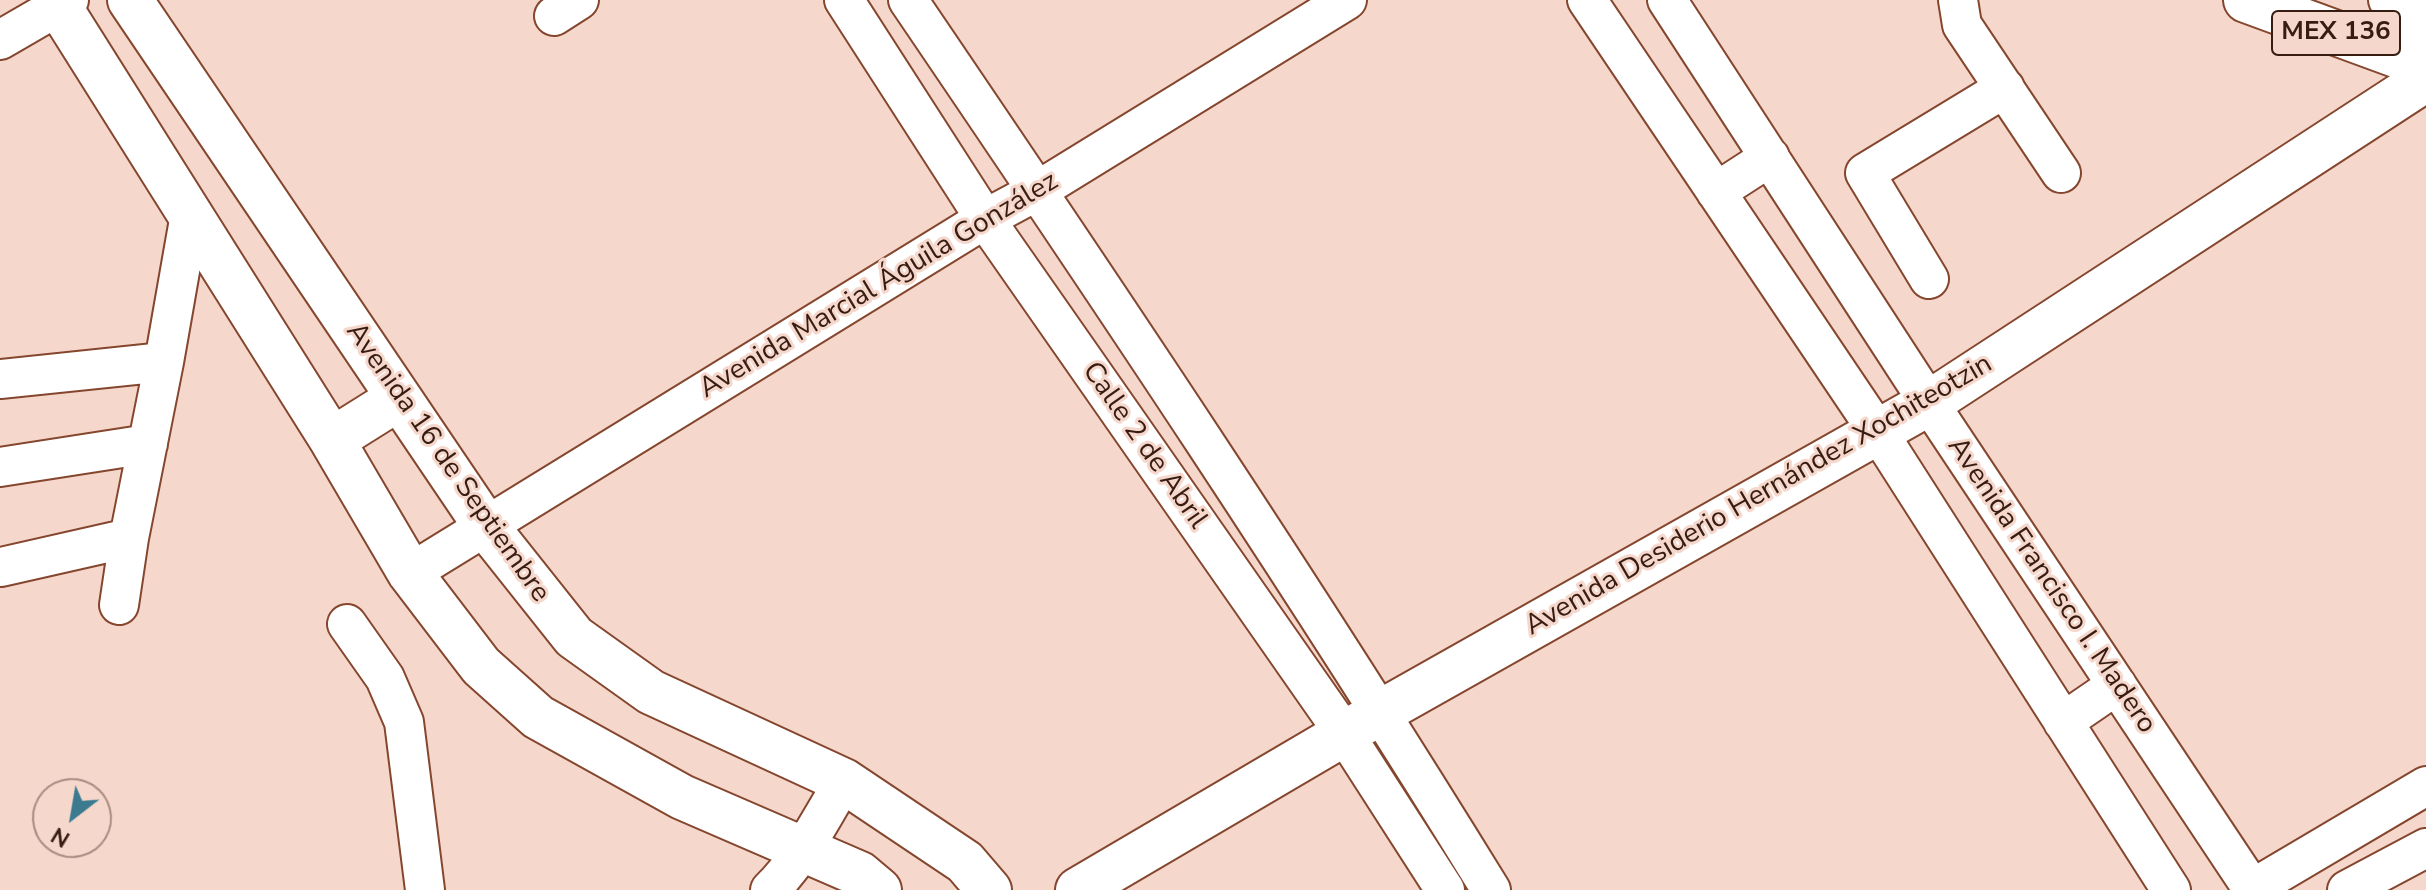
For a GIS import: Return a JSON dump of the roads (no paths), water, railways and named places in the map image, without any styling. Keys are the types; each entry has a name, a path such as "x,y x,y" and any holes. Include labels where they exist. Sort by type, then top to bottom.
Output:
{"main road":[{"name":"Avenida 16 de Septiembre","path":"130,0 485,525 574,637 651,692 844,781 965,862 989,890"},
{"name":"MEX 136","path":"2246,0 2426,66"},
{"name":"MEX 136","path":"2405,0 2426,8"},
{"path":"61,2 332,440 410,573 481,666 538,717 682,797 860,874 879,890"},
{"name":"Avenida Desiderio Hernández Xochiteotzin","path":"1078,890 1344,733 1929,403 2426,79"},
{"path":"332,440 399,398"}],"street":[{"name":"Calle 2 de Abril","path":"844,0 985,219 1344,733 1445,890"},
{"name":"Calle 2 de Abril","path":"908,0 1381,712 1491,890"},
{"name":"Avenida Marcial Águila González","path":"410,573 1347,0"},
{"name":"Avenida Francisco I. Madero","path":"1587,0 1878,432 2171,890"},
{"name":"Avenida Francisco I. Madero","path":"1667,0 1929,403 2252,890"},
{"path":"1958,0 1962,25 2061,173"},
{"path":"2388,0 2426,53"},
{"path":"0,40 61,2"},
{"path":"1929,279 1865,173 2005,88"},
{"path":"1716,192 1770,157"},
{"path":"119,605 190,214"},
{"path":"0,379 164,362"},
{"path":"1161,470 1204,443"},
{"path":"0,467 148,444"},
{"path":"1,567 129,538"},
{"path":"347,624 385,678 404,722 425,890"},
{"path":"2063,722 2117,685"},
{"path":"770,890 802,850 844,781"},
{"path":"2252,890 2426,786"},
{"path":"2347,890 2426,848"}]}
